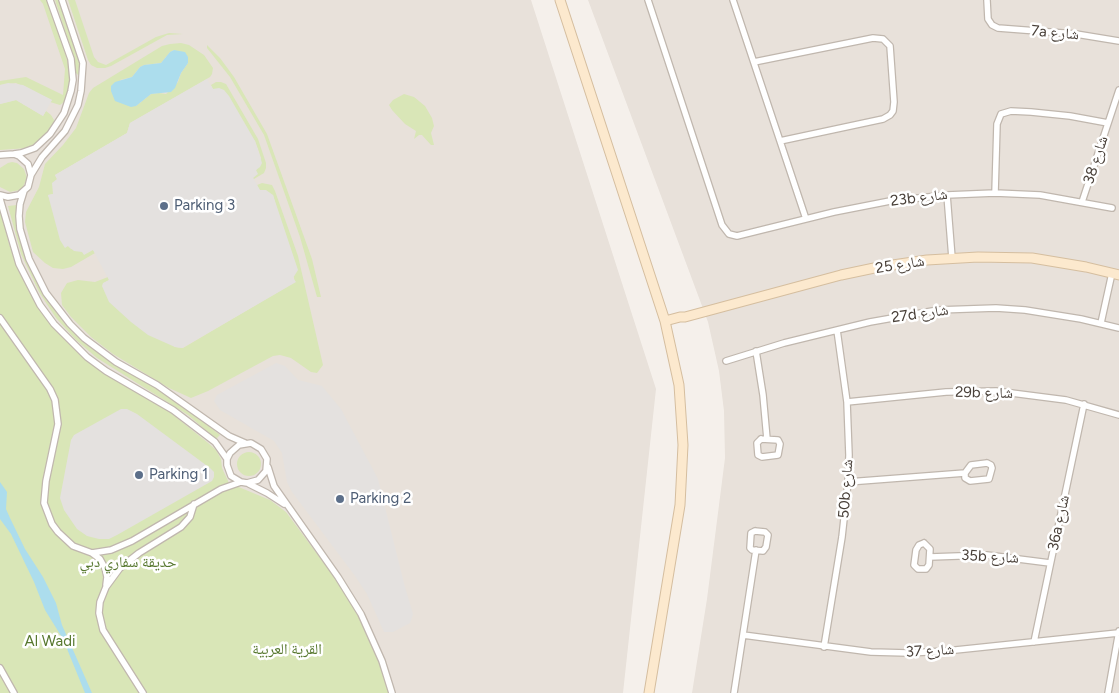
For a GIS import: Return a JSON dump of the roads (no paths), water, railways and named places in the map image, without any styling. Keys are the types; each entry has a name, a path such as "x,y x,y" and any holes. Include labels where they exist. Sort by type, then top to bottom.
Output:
{"street":[{"path":"1,155 21,153 35,148 50,134 64,113 70,96 73,80 71,59 50,0"},
{"path":"0,195 14,197 28,187 31,175 42,157 66,131 81,91 83,63 62,0"},
{"path":"560,0 666,323 674,355 681,400 683,445 680,505 649,693"},
{"name":"23b شارع","path":"648,0 722,225 729,234 737,236 890,201 947,194 995,193 1040,195 1112,208"},
{"path":"734,0 806,219"},
{"name":"7a شارع","path":"987,0 988,19 992,25 1002,29 1060,33 1119,41"},
{"path":"754,62 878,38 887,42 890,46 894,102 893,111 890,115 882,119 780,141"},
{"name":"شارع 38","path":"1082,202 1119,90"},
{"path":"995,193 997,124 1001,114 1008,111 1031,112 1108,122"},
{"path":"14,154 24,159 28,164 31,175"},
{"path":"24,191 20,204 20,229 37,276 46,293 70,324 84,338 116,362 157,385 229,436 245,443 256,445 261,449 265,454 274,486 338,577 360,614 382,661 392,693"},
{"path":"947,194 952,258"},
{"path":"0,199 19,264 36,299 54,324 70,342 94,362 173,410 215,442 228,459"},
{"name":"شارع 25","path":"666,323 680,317 860,271 903,263 952,258 1032,258 1116,274"},
{"path":"1101,323 1116,274"},
{"name":"27d شارع","path":"726,361 756,351 837,330 915,313 967,308 1024,310 1101,323 1119,328"},
{"path":"0,318 50,389 55,400 58,424 44,492 47,514 52,524 73,546 92,553 100,559 107,577 106,588"},
{"name":"50b شارع","path":"824,647 839,557 848,482 849,455 846,402 837,330"},
{"path":"756,351 767,439"},
{"name":"29b شارع","path":"846,402 946,392 996,391 1036,395 1084,404 1119,414"},
{"name":"36a شارع","path":"1034,642 1084,404"},
{"path":"767,439 776,439 780,442 780,452 778,455 762,457 757,454 758,441 767,439"},
{"path":"245,443 234,448 228,459 227,465 231,476 267,493 289,508"},
{"path":"987,463 992,466 991,476 988,480 968,481 965,478 965,474 972,464 987,463"},
{"path":"92,553 120,547 221,489 253,482 263,476 267,465"},
{"path":"848,482 965,474"},
{"path":"143,693 103,630 100,622 99,607 112,578 128,560 182,527 190,517 194,504"},
{"path":"734,693 756,550"},
{"name":"35b شارع","path":"930,557 987,556 1050,563"},
{"path":"1108,693 1119,632"},
{"name":"شارع 37","path":"743,635 871,652 917,653 1119,632"},
{"path":"0,668 14,693"}],"water":[{"path":"174,50 185,52 188,57 188,63 171,92 151,94 136,106 131,107 115,101 111,86 115,82 132,77 144,65 161,63"},
{"path":"0,482 7,492 6,509 25,549 43,577 56,603 62,625 92,693 85,693 63,639 45,610 11,534 0,519"}],"place":[{"name":"Parking 3","path":"164,206"},
{"name":"Parking 1","path":"139,475"},
{"name":"Parking 2","path":"340,499"}],"park label":[{"name":"حديقة سفاري دبي","path":"128,563"},
{"name":"Al Wadi","path":"50,642"},
{"name":"القرية العربية","path":"287,650"}]}
